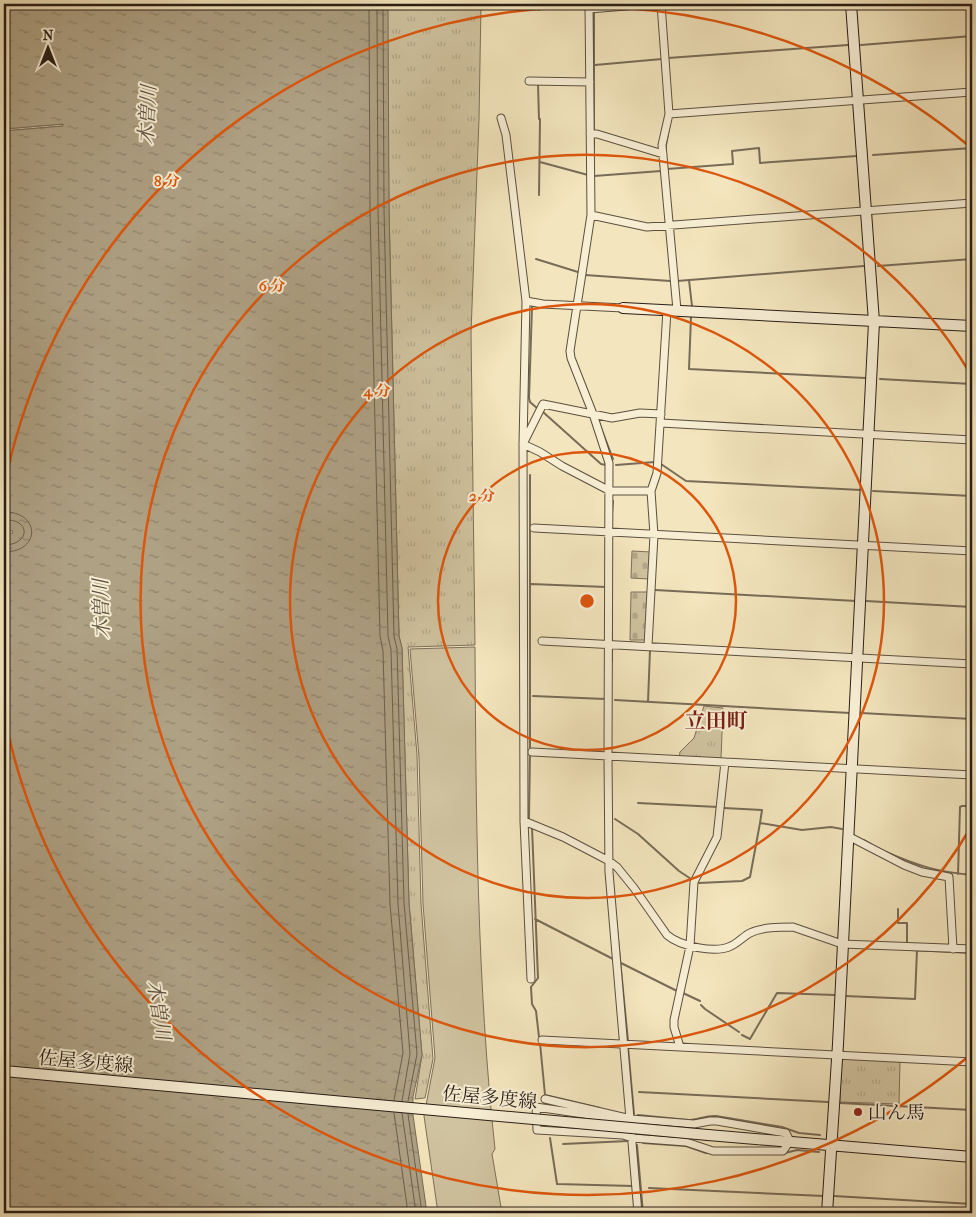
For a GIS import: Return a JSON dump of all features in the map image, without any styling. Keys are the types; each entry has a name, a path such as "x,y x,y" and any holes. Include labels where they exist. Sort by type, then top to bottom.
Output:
{"street":[{"path":"638,1213 610,861 608,756 610,463 571,358 571,342 593,215 593,134 590,82 591,8 651,4"},
{"path":"648,646 654,535 651,491 655,484 657,473 672,310 669,226 662,145 669,114 660,4"},
{"path":"827,1213 864,545 874,322 851,4"},
{"path":"529,82 590,82"},
{"path":"669,114 972,92"},
{"path":"501,118 506,135 526,301 523,444 524,821 531,980"},
{"path":"593,134 663,154"},
{"path":"593,215 647,227 972,203"},
{"path":"526,301 577,306 972,326"},
{"path":"523,444 543,404 612,418 640,414 661,414"},
{"path":"661,424 972,440"},
{"path":"523,444 610,491 651,491"},
{"path":"534,528 972,552"},
{"path":"542,641 972,664"},
{"path":"532,752 972,775"},
{"path":"680,1047 674,1027 674,1020 690,946 694,882 717,837 725,762"},
{"path":"524,821 563,837 610,861 634,888 667,935 673,940 690,946 721,949 737,943 749,933 762,929 793,927 842,944 972,949"},
{"path":"848,836 904,865 922,872 949,877 953,948"},
{"path":"542,1040 972,1062"},
{"name":"佐屋多度線","path":"4,1071 972,1157"},
{"path":"545,1099 631,1120"},
{"path":"536,1107 631,1120 694,1124 717,1121 786,1133 790,1141 783,1152 713,1151 686,1142 632,1138 623,1135 537,1130 536,1107"}],"green space":[{"path":"387,4 481,4 471,333 475,645 408,647 417,755 421,904 433,1059 425,1098 415,1099 422,1055 409,903 402,648 399,636 389,210"},
{"path":"63,124 63,126 4,131 4,129"},
{"path":"632,551 651,552 649,579 631,578"},
{"path":"631,592 648,592 646,640 630,640"},
{"path":"475,647 477,835 484,1024 495,1149 492,1154 502,1213 438,1213 424,1116 435,1058 423,904 419,757 410,649"},
{"path":"704,706 723,708 721,759 679,758 680,752 694,738"},
{"path":"844,1057 900,1060 899,1104 840,1102 841,1060"}],"water":[{"name":"木曽川","path":"4,4 388,4 389,210 399,636 402,648 409,903 422,1055 413,1097 413,1115 427,1213 4,1213 4,534 13,533 12,531 4,531 4,131 63,126 63,124 4,129"}],"waterway":[{"path":"539,4 539,10"},
{"path":"594,11 594,131"},
{"path":"861,45 972,36"},
{"path":"668,58 848,45"},
{"path":"595,65 662,59"},
{"path":"538,84 540,119 539,195"},
{"path":"666,153 670,123"},
{"path":"594,136 594,149"},
{"path":"667,168 733,164 732,151 759,148 760,163 857,156"},
{"path":"873,155 972,148"},
{"path":"540,162 588,175"},
{"path":"594,176 661,171"},
{"path":"536,259 578,272"},
{"path":"878,266 972,259"},
{"path":"677,281 864,266"},
{"path":"585,275 670,281"},
{"path":"689,280 692,306"},
{"path":"532,307 529,398 530,402 538,409"},
{"path":"691,317 689,369 865,378"},
{"path":"880,379 972,384"},
{"path":"543,412 601,464 606,465"},
{"path":"598,420 613,459"},
{"path":"616,465 655,462"},
{"path":"661,464 686,481 861,490"},
{"path":"530,475 530,750"},
{"path":"873,491 972,496"},
{"path":"612,514 613,501"},
{"path":"531,584 606,587"},
{"path":"655,590 856,601"},
{"path":"866,601 972,607"},
{"path":"612,604 612,638"},
{"path":"612,648 612,661"},
{"path":"648,702 650,650"},
{"path":"533,696 605,699"},
{"path":"615,700 850,713"},
{"path":"861,713 972,719"},
{"path":"529,818 530,754"},
{"path":"638,803 718,807"},
{"path":"958,874 960,807 972,806"},
{"path":"724,808 762,810 760,823"},
{"path":"615,819 638,834 679,871 691,879"},
{"path":"699,883 742,881 750,877 760,823 802,830 831,827 842,829"},
{"path":"532,827 538,978 531,987 532,1004 536,1011 539,1037"},
{"path":"864,840 871,844"},
{"path":"886,852 928,868 972,875"},
{"path":"615,908 628,1041"},
{"path":"898,909 898,923 907,923 907,943"},
{"path":"535,919 615,960"},
{"path":"911,950 972,953"},
{"path":"845,996 915,999 917,950"},
{"path":"621,963 677,991"},
{"path":"683,993 700,1001"},
{"path":"742,1035 750,1039 777,993 835,995"},
{"path":"701,1005 739,1032"},
{"path":"540,1043 545,1095 600,1108"},
{"path":"628,1047 634,1114"},
{"path":"639,1092 828,1102"},
{"path":"840,1103 972,1110"},
{"path":"638,1115 688,1120 716,1116 782,1127 799,1133 820,1135"},
{"path":"550,1138 557,1184 633,1186"},
{"path":"563,1144 628,1141"},
{"path":"643,1143 686,1146 710,1153"},
{"path":"637,1145 643,1213"},
{"path":"785,1153 797,1150 819,1152"},
{"path":"649,1188 824,1196"},
{"path":"834,1196 972,1204"}],"place":[{"name":"山ん馬","path":"858,1112"}],"district":[{"name":"立田町","path":"716,721"}]}
